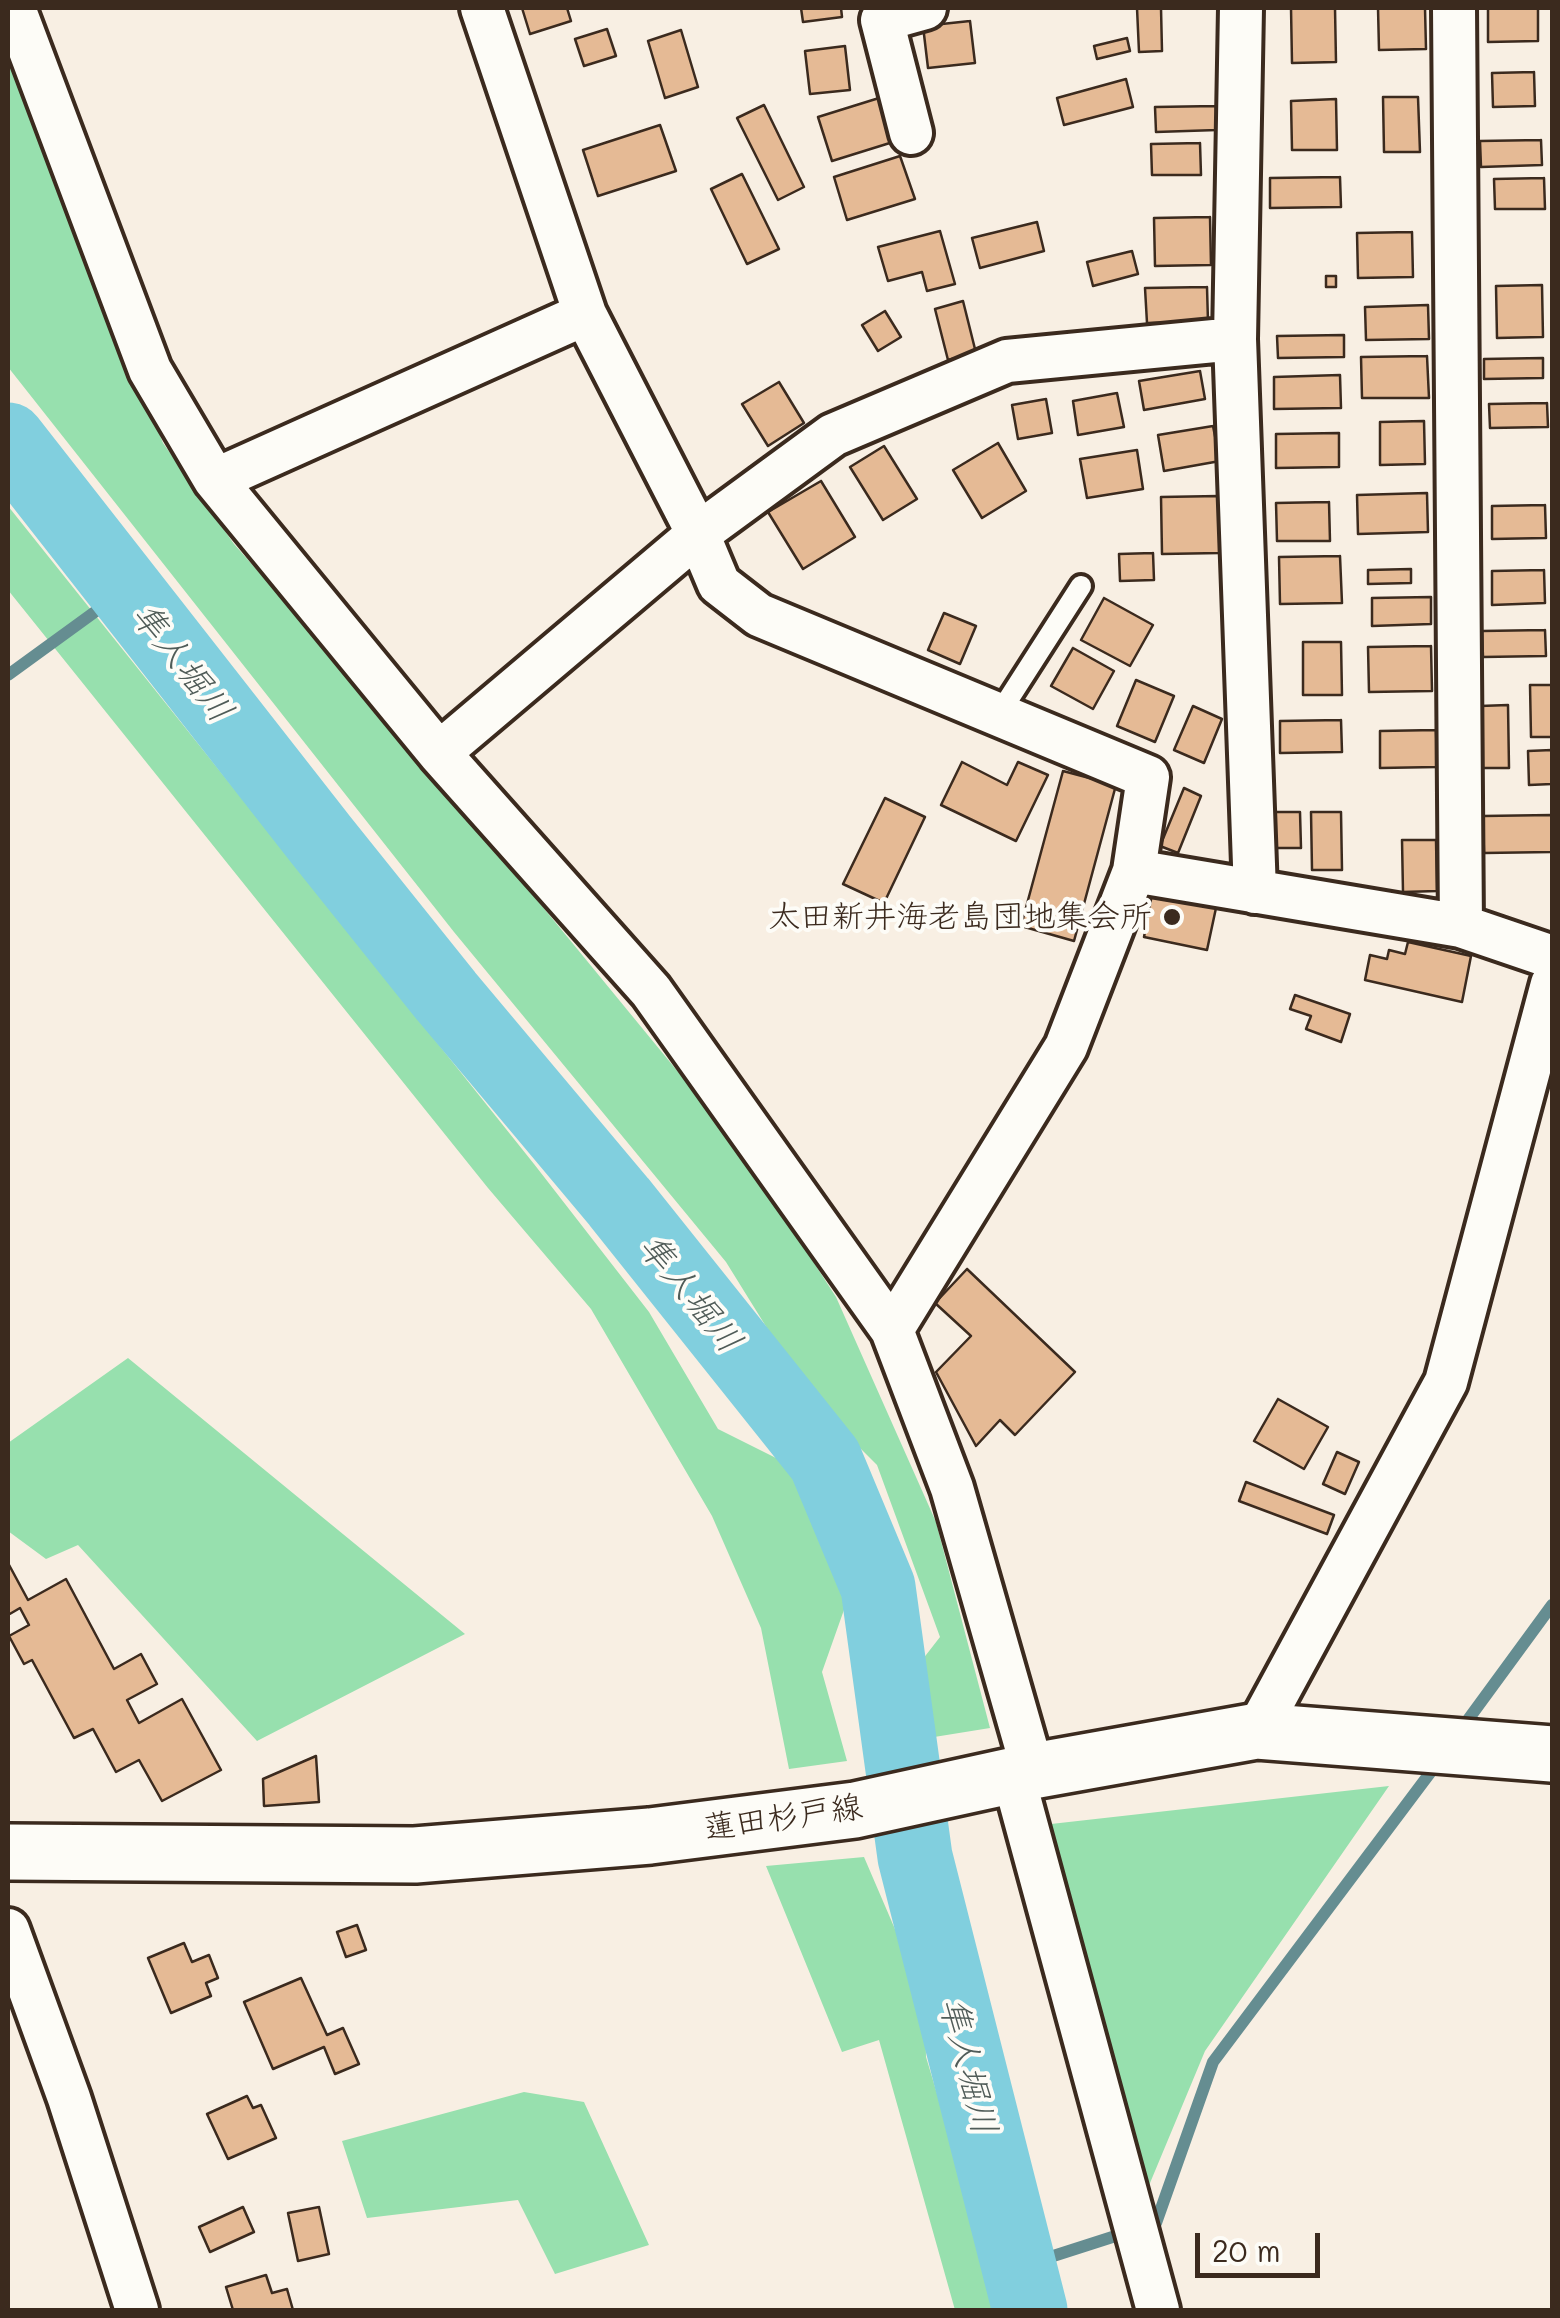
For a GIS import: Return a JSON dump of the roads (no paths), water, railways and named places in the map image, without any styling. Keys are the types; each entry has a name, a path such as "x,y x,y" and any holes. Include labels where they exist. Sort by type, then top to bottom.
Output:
{"main road":[{"name":"蓮田杉戸線","path":"8,1852 416,1856 650,1836 855,1810 1023,1773 1257,1731 1552,1754"}],"street":[{"path":"14,8 150,370 214,480 439,753 651,990 892,1330 952,1488 1158,2310"},
{"path":"482,8 585,314 698,534 719,584 759,614 1148,777 1134,871 1066,1046 892,1330"},
{"path":"911,134 882,20 925,8"},
{"path":"1241,8 1235,339 1255,892"},
{"path":"1454,8 1461,926"},
{"path":"214,480 585,314"},
{"path":"439,753 698,534 833,435 1007,361 1235,339"},
{"path":"1134,871 1461,926 1552,957"},
{"path":"1257,1731 1446,1382 1552,984"},
{"path":"8,1930 69,2098 136,2310"}],"lane":[{"path":"1000,714 1081,586"}],"waterway":[{"name":"隼人堀川","path":"8,440 321,840 825,1460 878,1587 915,1857 1030,2310"},
{"path":"8,675 125,590"},
{"path":"1459,1732 1552,1605"},
{"path":"1019,2267 1156,2223 1213,2062 1439,1761"}],"place":[{"name":"太田新井海老島団地集会所","path":"1172,917"}]}
